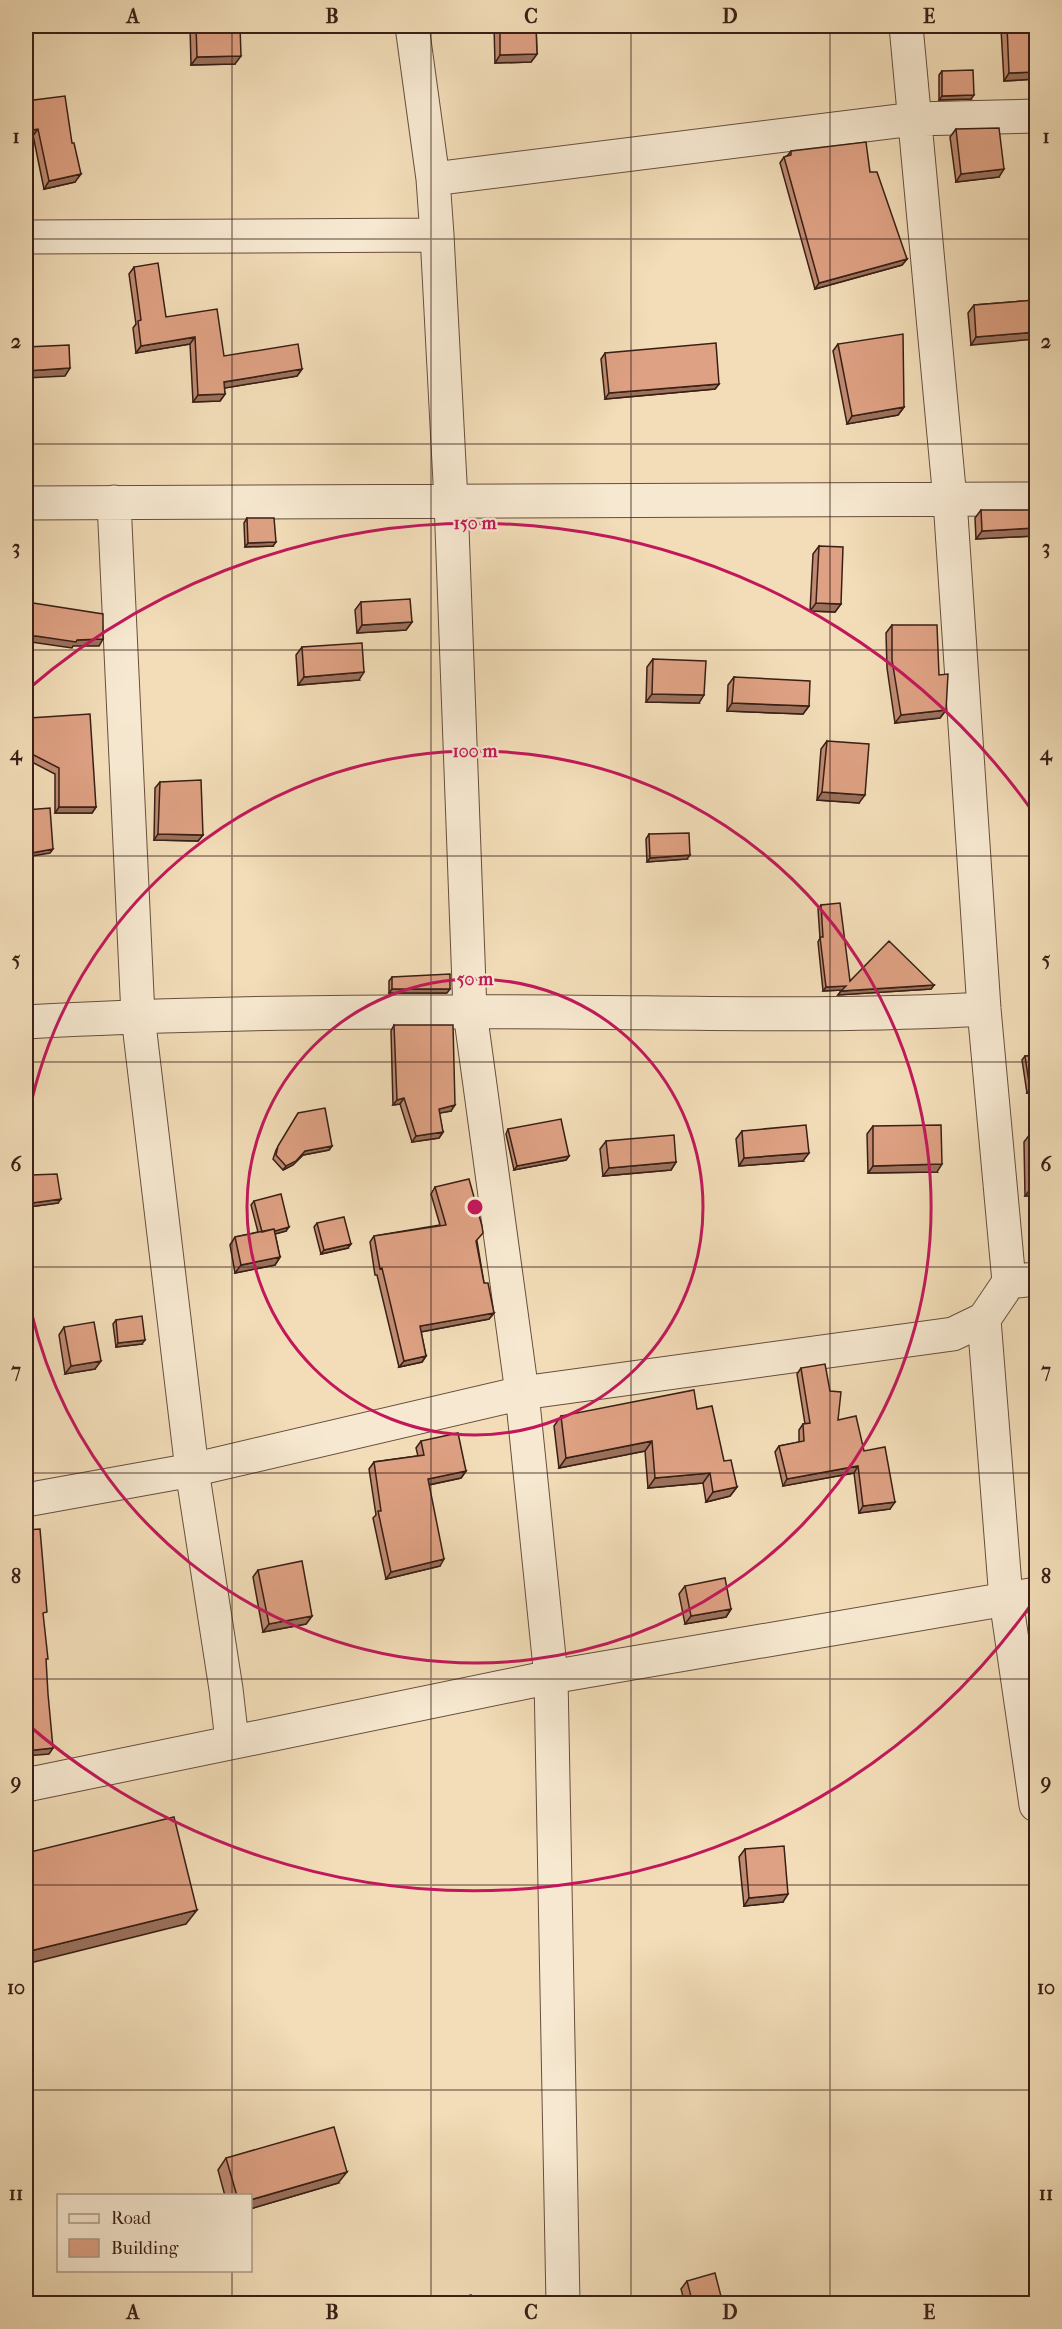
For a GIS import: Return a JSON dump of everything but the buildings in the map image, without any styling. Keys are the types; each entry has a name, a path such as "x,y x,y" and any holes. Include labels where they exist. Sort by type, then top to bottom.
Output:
{"street":[{"path":"412,26 433,179 437,235 451,501 470,1012 522,1394 551,1677 562,2304"},
{"path":"26,1500 192,1470 522,1394 953,1334 984,1319 1023,1280 984,1010 950,500 906,26"},
{"path":"433,179 914,119 1036,116"},
{"path":"26,237 437,235"},
{"path":"26,503 1036,499"},
{"path":"114,502 138,1016 192,1470 232,1741"},
{"path":"26,1022 138,1016 470,1012 885,1014 984,1010"},
{"path":"984,1319 1021,1597 1036,1805"},
{"path":"26,1785 551,1677 1021,1597"}]}
